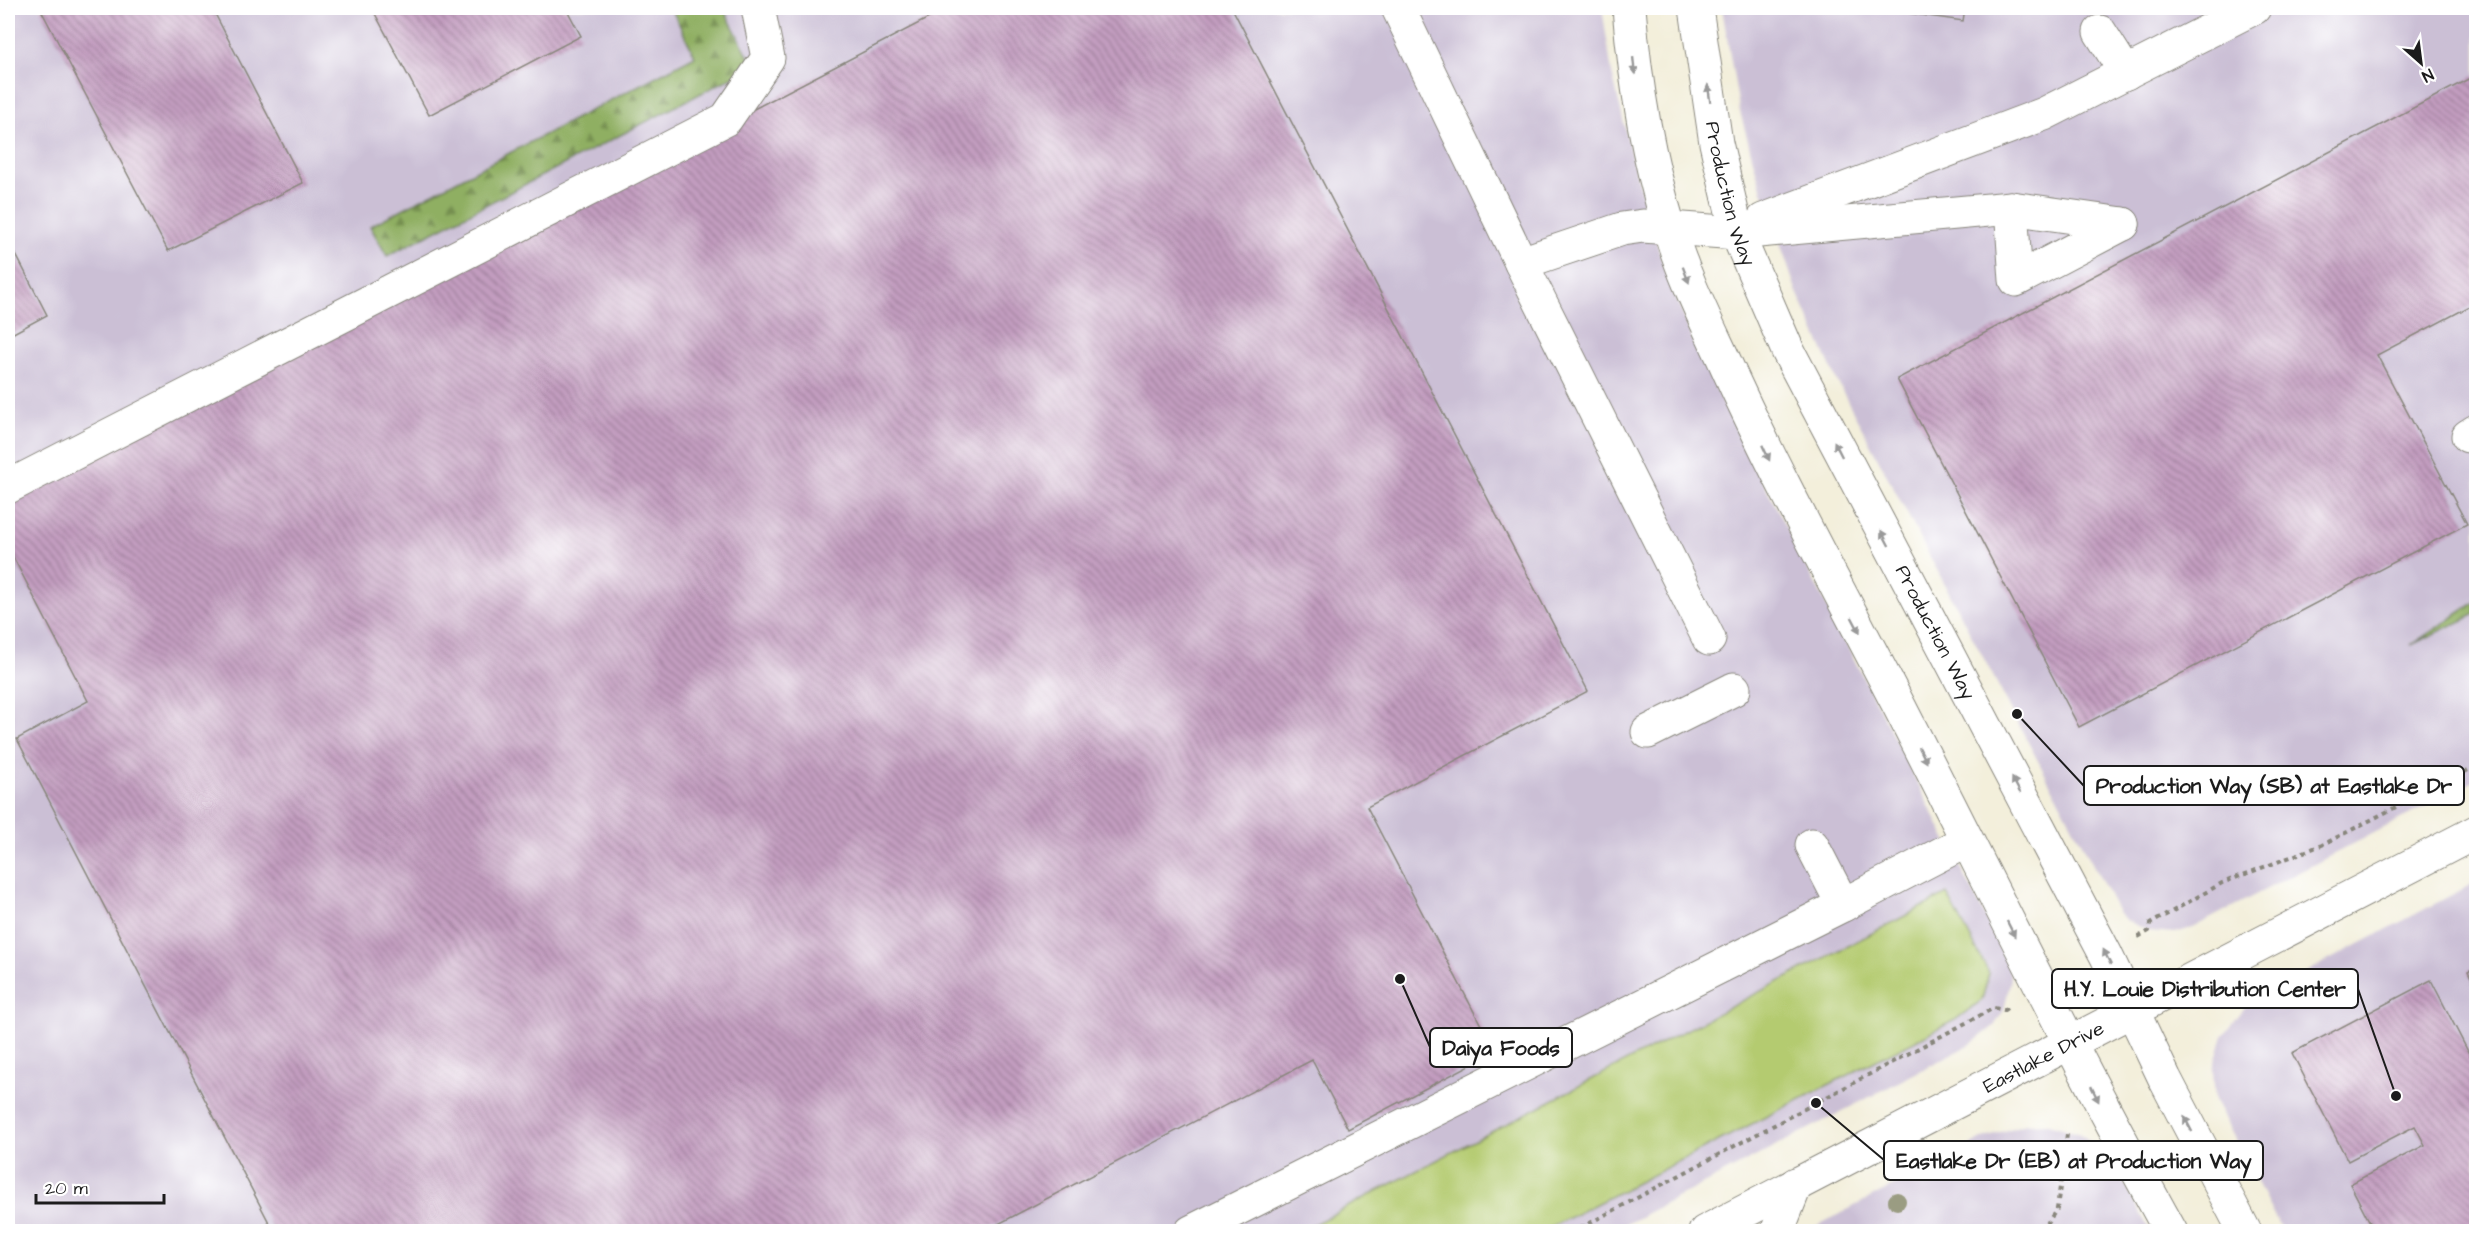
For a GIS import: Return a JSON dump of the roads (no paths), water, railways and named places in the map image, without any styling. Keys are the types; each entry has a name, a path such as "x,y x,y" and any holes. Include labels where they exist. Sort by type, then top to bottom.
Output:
{"street":[{"path":"8,487 726,118 768,58 758,8"},
{"path":"1398,8 1521,263 1709,639"},
{"path":"1629,8 1634,71 1651,159 1669,228 1686,276 1776,474 2103,1108 2171,1232"},
{"name":"Production Way","path":"1696,8 1716,143 1737,233 1788,351 2106,955 2131,1010 2245,1232"},
{"path":"1737,233 1774,214 2044,114 2254,8"},
{"path":"2100,32 2126,73"},
{"path":"1521,263 1622,229 1669,228 1737,233 2011,208"},
{"path":"1648,732 1734,689"},
{"name":"Eastlake Drive","path":"1706,1232 2069,1041 2476,832"},
{"path":"1191,1232 1966,841"},
{"path":"1812,845 1842,905"},
{"path":"1777,1232 1796,1184"}],"place":[{"name":"Production Way (SB) at Eastlake Dr","path":"2017,714"},
{"name":"Daiya Foods","path":"1400,979"},
{"name":"H.Y. Louie Distribution Center","path":"2396,1096"},
{"name":"Eastlake Dr (EB) at Production Way","path":"1816,1103"}]}
